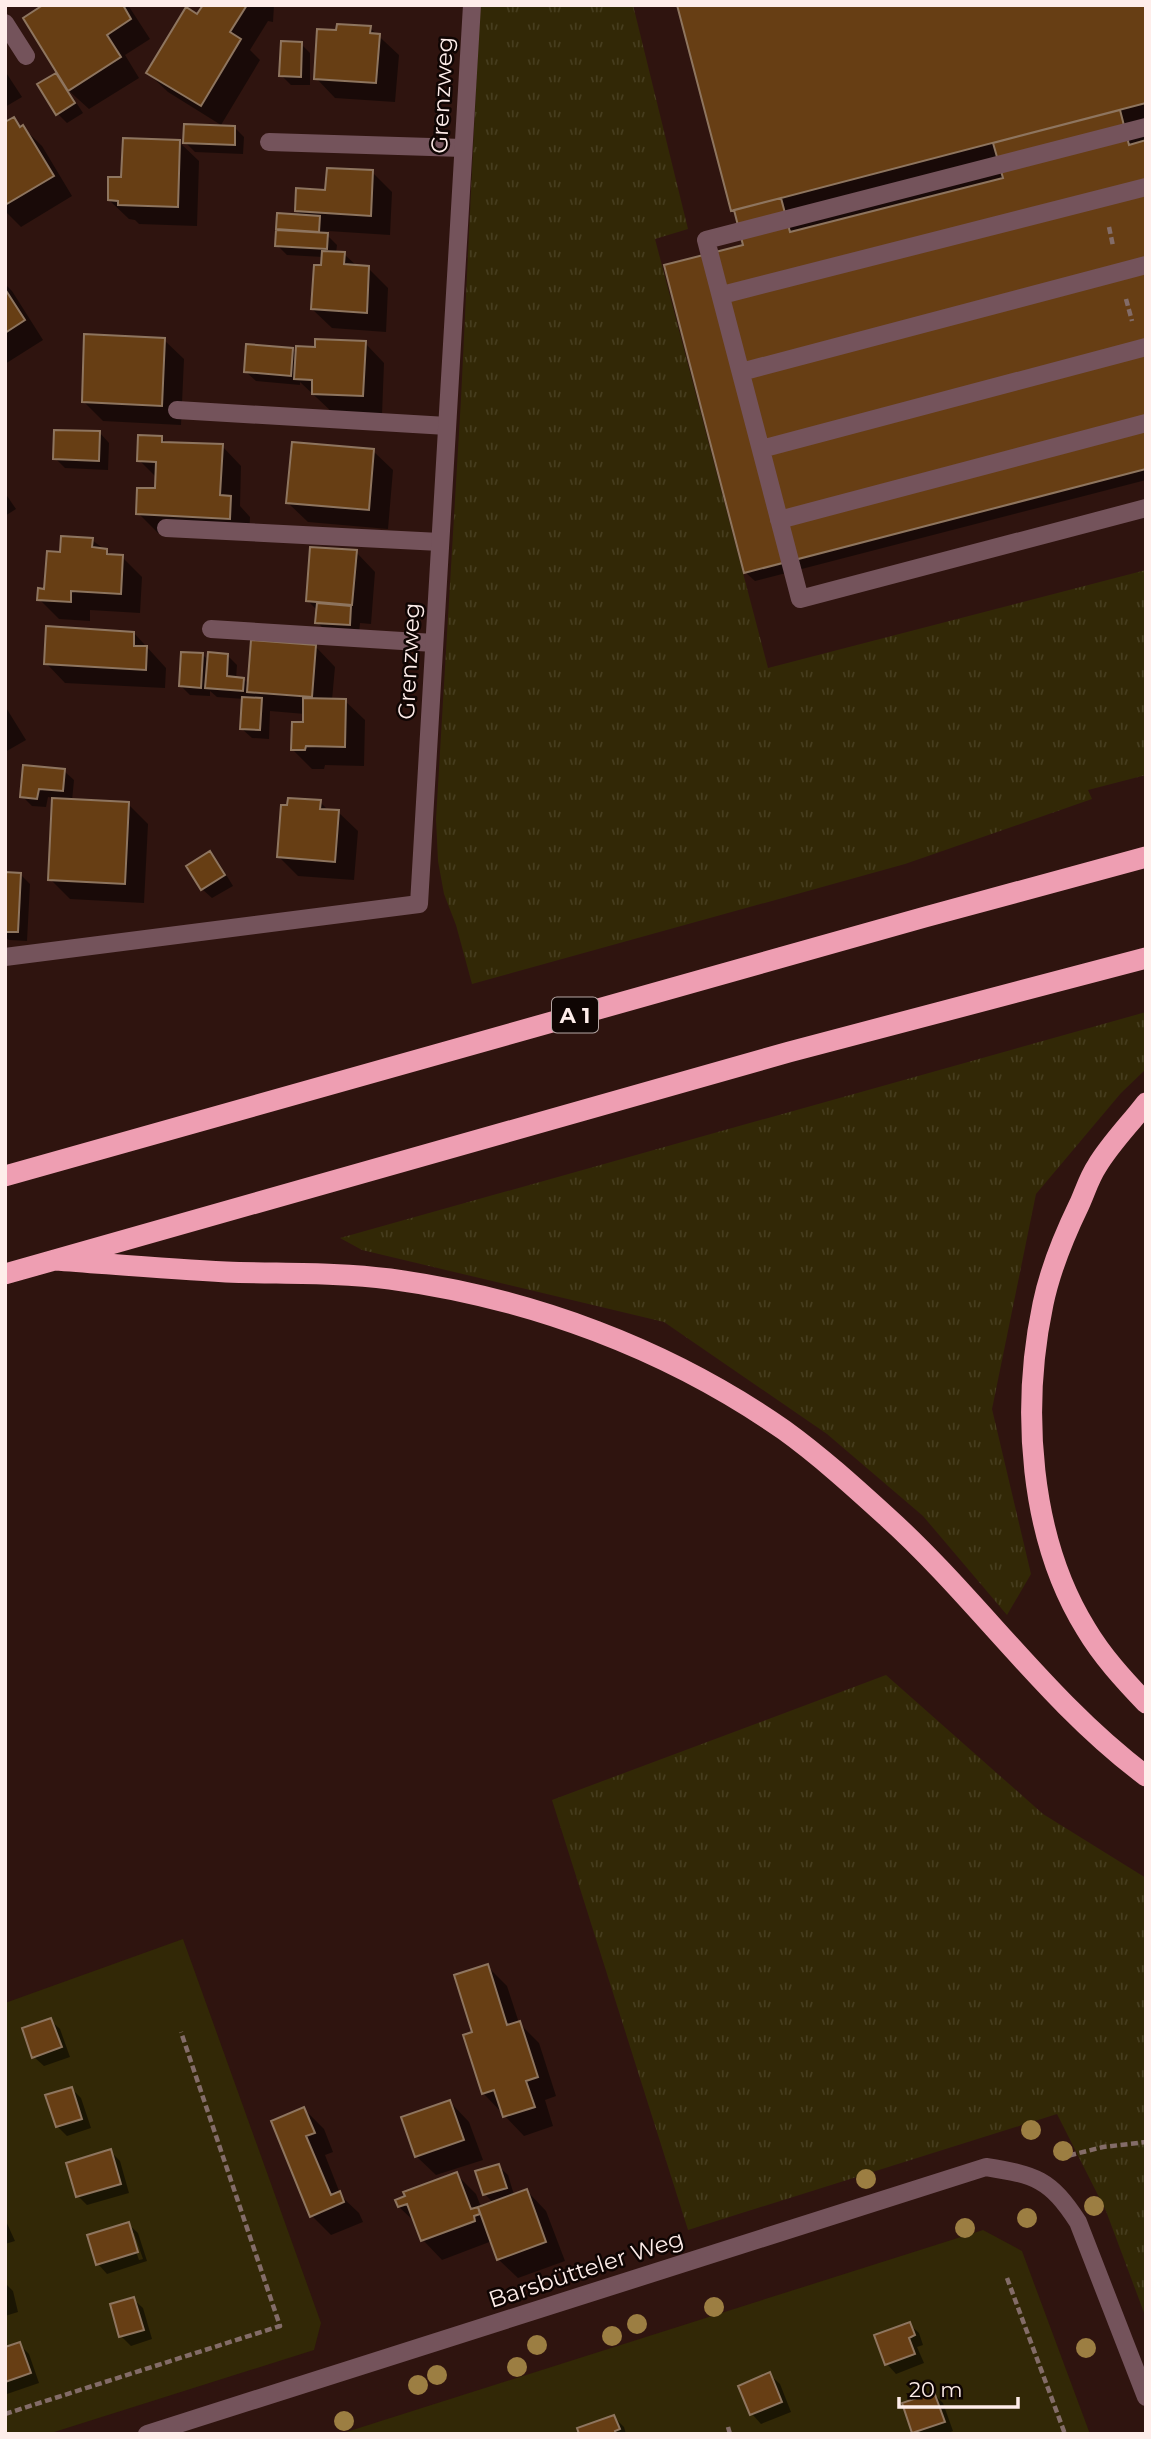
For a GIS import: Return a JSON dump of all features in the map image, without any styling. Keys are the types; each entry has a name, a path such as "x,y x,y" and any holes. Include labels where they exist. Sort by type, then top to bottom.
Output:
{"highway":[{"name":"A 1","path":"5,1176 844,939 1146,857"},
{"path":"5,1274 776,1055 1146,958"},
{"path":"1146,1103 1097,1166 1064,1236 1043,1304 1034,1365 1032,1430 1035,1474 1048,1540 1064,1586 1085,1629 1116,1672 1146,1703"},
{"path":"55,1260 224,1272 389,1278 455,1290 534,1310 604,1332 739,1402 785,1431 837,1472 897,1526 1091,1730 1146,1776"}],"street":[{"name":"Grenzweg","path":"5,957 419,904 472,5"},
{"path":"5,23 26,56"},
{"path":"1146,128 706,240 800,600 1146,508"},
{"path":"270,142 463,148"},
{"path":"722,295 1146,187"},
{"path":"741,372 1146,265"},
{"path":"761,449 1146,347"},
{"path":"177,410 447,426"},
{"path":"779,520 1146,423"},
{"path":"166,528 440,542"},
{"path":"211,629 434,643"},
{"name":"Barsbütteler Weg","path":"147,2434 986,2167 1041,2180"},
{"path":"1041,2180 1063,2200 1078,2222 1146,2397"}],"path":[{"path":"5,2414 280,2326 181,2032"},
{"path":"1041,2180 1059,2157 1103,2147 1146,2142"},
{"path":"1007,2278 1065,2434"},
{"path":"727,2427 730,2434"}],"green space":[{"path":"480,5 633,5 688,229 655,239 768,668 1146,570 1146,775 1088,790 1092,799 905,864 472,984 456,925 444,894 438,861 436,819 461,399"},
{"path":"1146,1012 1146,1069 1121,1093 1036,1194 992,1409 1031,1574 1007,1615 923,1516 827,1434 664,1322 362,1250 340,1238"},
{"path":"886,1675 1043,1814 1146,1878 1146,2318 1106,2211 1057,2114 688,2230 552,1800"},
{"path":"183,1939 321,2323 314,2350 48,2434 5,2434 5,2003"},
{"path":"983,2230 1022,2251 1090,2434 340,2434"}],"building":[{"path":"43,5 123,5 131,19 107,35 121,57 68,91 23,18"},
{"path":"203,5 247,5 230,32 241,39 201,106 146,73 186,7 197,14"},
{"path":"677,5 1146,5 1146,103 731,211"},
{"path":"337,24 371,26 370,33 380,34 376,83 314,79 317,29 336,30"},
{"path":"281,41 302,42 301,77 279,76"},
{"path":"56,73 75,103 56,115 37,84"},
{"path":"1120,110 1129,145 1146,140 1146,469 744,573 664,265 743,245 734,210 781,198 790,232 1003,178 993,143"},
{"path":"14,117 20,127 23,125 54,176 5,205 5,122"},
{"path":"184,124 235,126 235,145 183,143"},
{"path":"123,138 180,140 178,207 118,205 118,201 108,200 108,177 121,177"},
{"path":"327,168 373,170 371,216 295,211 296,188 325,190"},
{"path":"277,213 320,216 319,232 276,229"},
{"path":"276,230 328,233 327,249 275,246"},
{"path":"322,251 345,252 344,264 369,266 367,313 311,309 314,265 321,265"},
{"path":"5,289 25,320 5,333"},
{"path":"84,334 165,338 162,406 82,402"},
{"path":"315,339 366,341 363,396 312,394 312,380 294,379 296,346 315,347"},
{"path":"246,344 293,348 291,376 244,372"},
{"path":"54,430 100,431 99,461 53,459"},
{"path":"138,435 162,436 162,442 223,444 220,495 231,496 230,519 136,514 137,488 155,488 156,462 137,461"},
{"path":"292,442 374,449 369,510 286,503"},
{"path":"61,536 93,538 92,547 107,549 107,554 123,555 121,594 71,591 71,602 37,600 38,588 44,589 47,551 60,552"},
{"path":"310,547 357,550 352,605 306,601"},
{"path":"317,603 351,606 350,625 315,623"},
{"path":"46,626 134,632 134,646 147,646 146,670 44,664"},
{"path":"251,640 316,645 312,697 247,692"},
{"path":"181,652 203,653 201,688 179,686"},
{"path":"208,652 228,654 227,676 244,678 243,691 205,688"},
{"path":"242,697 262,698 260,730 240,729"},
{"path":"303,698 346,699 345,747 306,746 305,750 291,750 292,722 303,722"},
{"path":"23,765 65,769 63,791 39,789 37,799 20,797"},
{"path":"52,798 129,802 125,884 48,880"},
{"path":"288,798 321,800 320,809 339,810 335,862 277,857 281,805 287,805"},
{"path":"210,851 225,875 201,890 186,866"},
{"path":"5,872 21,873 18,932 5,932"},
{"path":"488,1964 507,2025 520,2021 538,2077 526,2081 535,2107 503,2117 494,2090 482,2094 463,2035 472,2032 454,1975"},
{"path":"51,2018 62,2047 32,2058 22,2028"},
{"path":"72,2087 82,2119 56,2127 45,2095"},
{"path":"450,2100 464,2140 415,2157 401,2117"},
{"path":"304,2107 315,2133 306,2136 331,2195 340,2191 344,2202 310,2217 271,2121"},
{"path":"111,2149 121,2184 76,2197 66,2163"},
{"path":"499,2164 507,2188 483,2195 475,2171"},
{"path":"457,2172 471,2209 478,2207 480,2214 474,2216 475,2221 421,2241 407,2204 398,2207 395,2200 405,2196 403,2192"},
{"path":"527,2189 546,2242 497,2260 478,2207"},
{"path":"129,2222 138,2252 96,2265 87,2235"},
{"path":"134,2297 144,2330 119,2337 110,2304"},
{"path":"910,2322 915,2335 909,2338 915,2354 885,2365 874,2335"},
{"path":"20,2342 31,2373 5,2382 5,2347"},
{"path":"770,2372 782,2402 750,2415 738,2386"},
{"path":"934,2392 945,2422 912,2433 902,2403"},
{"path":"614,2415 620,2429 615,2431 616,2434 579,2434 577,2428"}]}
